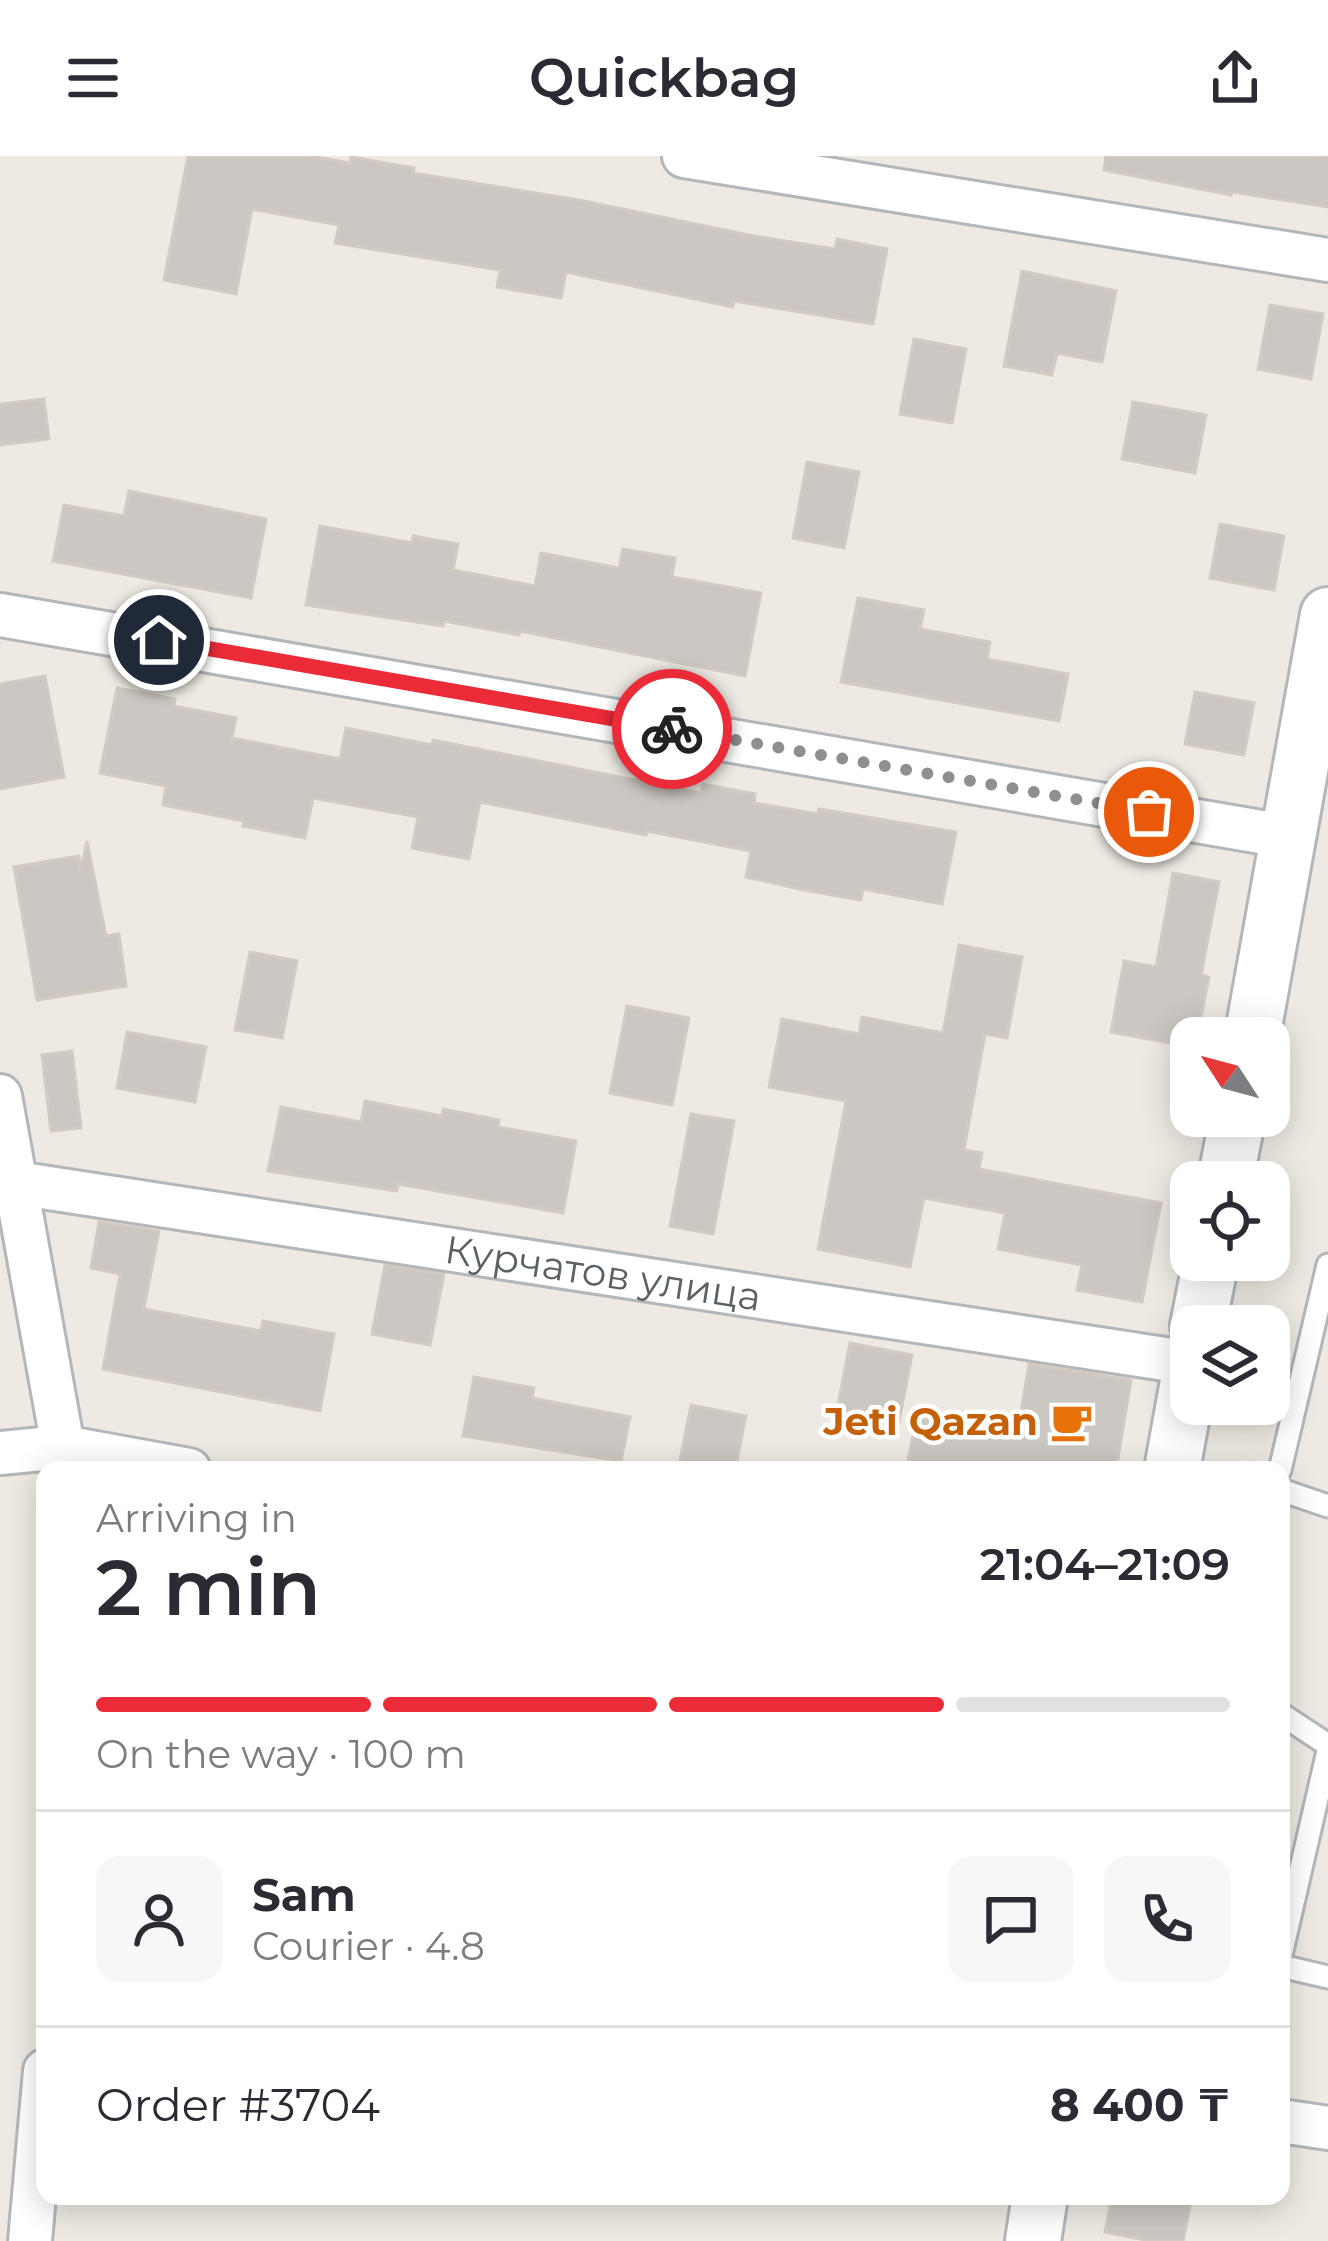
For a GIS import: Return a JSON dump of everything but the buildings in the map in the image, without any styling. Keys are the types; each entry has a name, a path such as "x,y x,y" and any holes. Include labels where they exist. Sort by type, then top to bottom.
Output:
{"street":[{"path":"683,156 1328,260"},
{"path":"0,615 1309,840"},
{"path":"1258,1017 1309,840 1328,615"},
{"path":"0,1096 62,1459 0,1454"},
{"name":"Курчатов улица","path":"16,1183 1170,1361"},
{"path":"1174,1461 1180,1425"},
{"path":"1290,2122 1328,2128"},
{"path":"30,2241 36,2173"},
{"path":"1033,2241 1039,2205"}],"lane":[{"path":"1282,1461 1328,1265"},
{"path":"1290,1493 1328,1506"},
{"path":"1290,1721 1328,1748 1290,1915"},
{"path":"1290,1968 1328,1977"}],"way so far":[{"path":"672,729 1149,812"}],"place":[{"name":"Jeti Qazan","path":"1072,1421"}],"route":[{"path":"159,640 672,729"}]}
